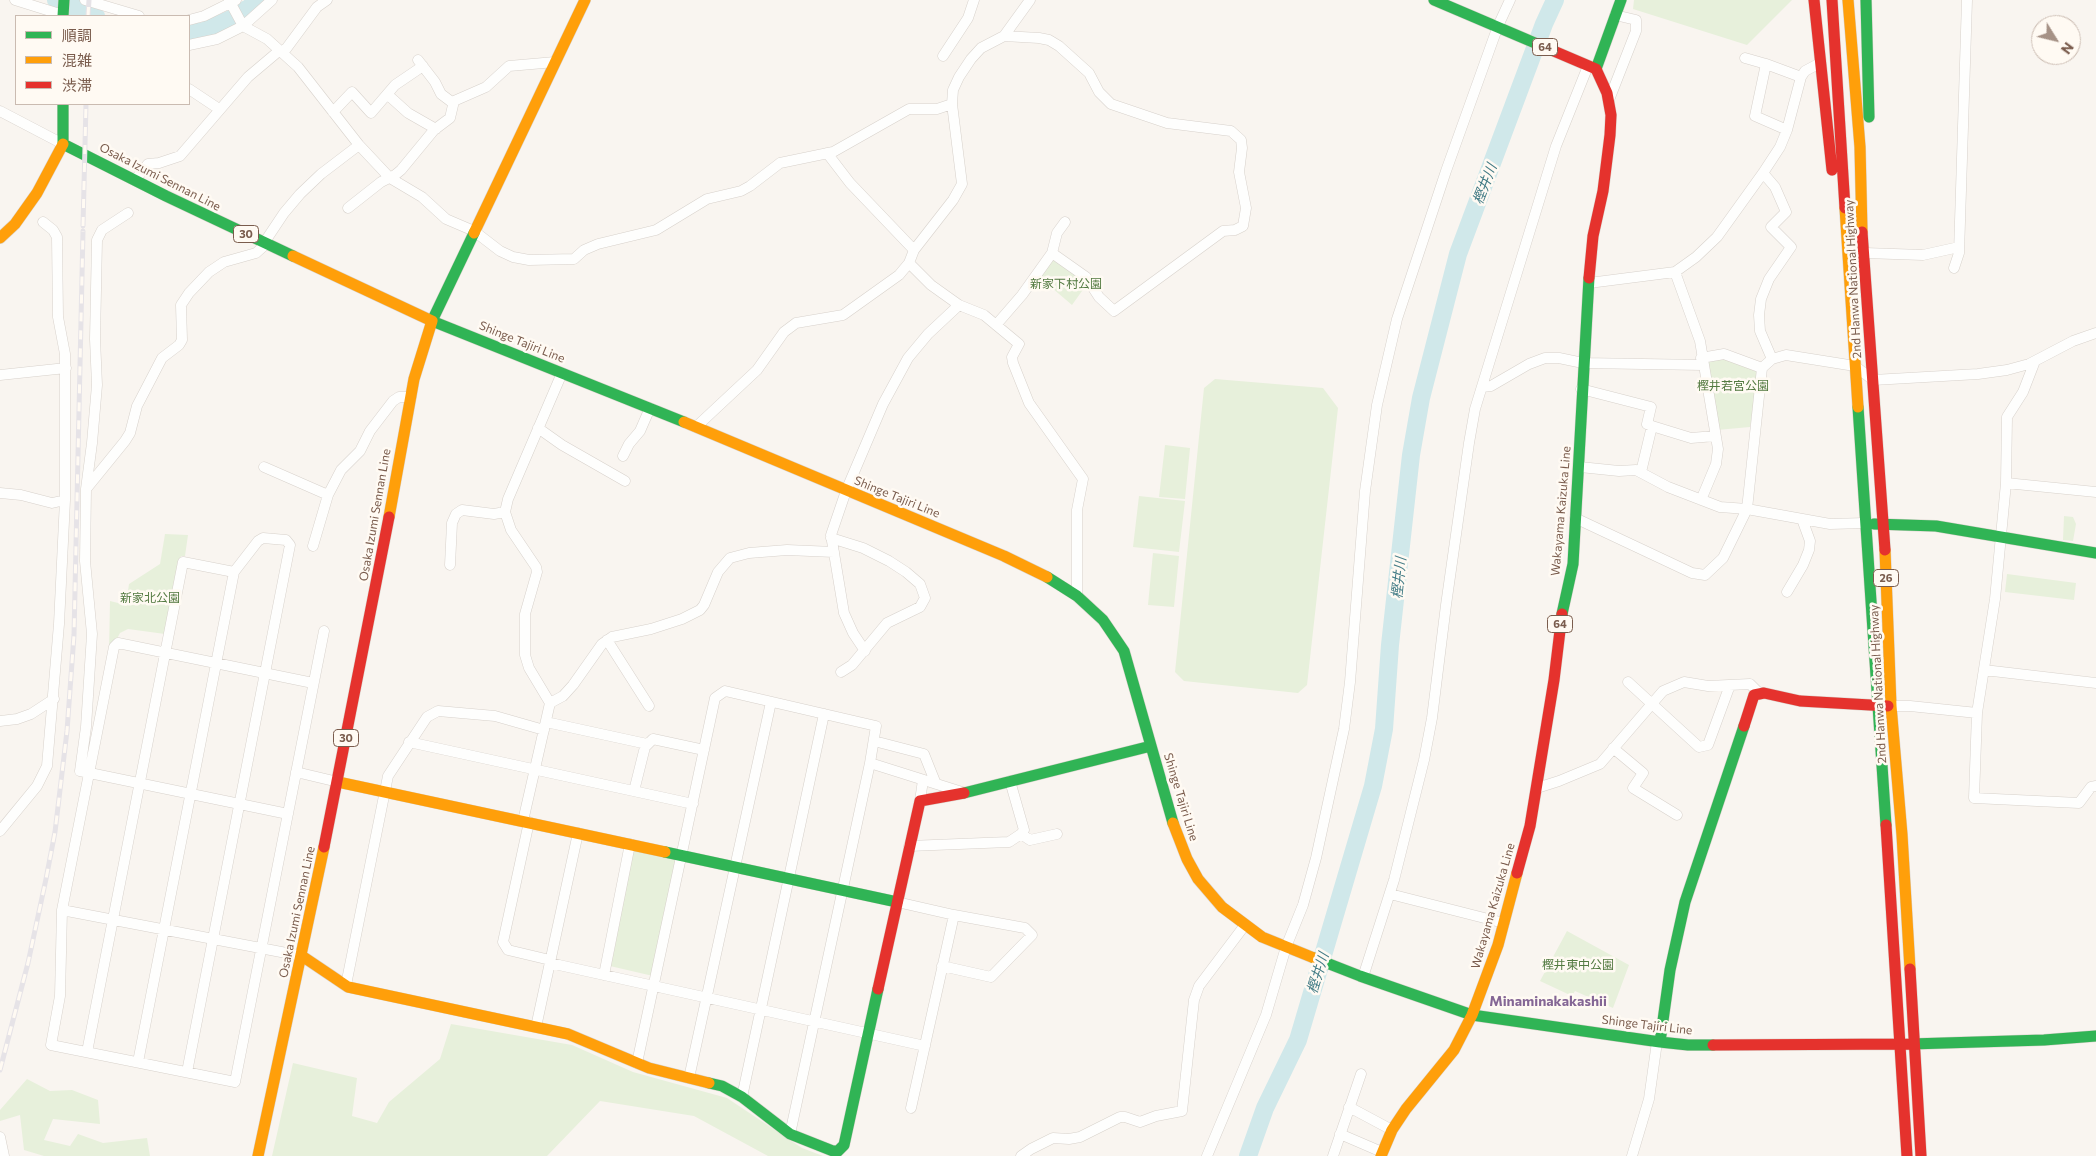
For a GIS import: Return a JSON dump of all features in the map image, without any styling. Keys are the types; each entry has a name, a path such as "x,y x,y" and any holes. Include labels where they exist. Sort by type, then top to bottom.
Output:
{"main road":[{"path":"432,321 586,0"},
{"name":"64","path":"1434,0 1592,67"},
{"path":"1592,67 1622,0"},
{"path":"1814,0 1823,41 1820,63 1840,245 1850,276"},
{"name":"2nd Hanwa National Highway","path":"1832,0 1907,1156"},
{"name":"2nd Hanwa National Highway","path":"1848,0 1860,147 1864,255 1884,526 1891,706 1902,835 1921,1156"},
{"path":"1864,255 1872,234 1862,39 1866,0"},
{"name":"Wakayama Kaizuka Line","path":"1382,1154 1392,1130 1406,1109 1454,1050 1472,1016 1504,923 1530,826 1554,680 1559,629 1573,564 1580,467 1581,389 1589,282 1593,236 1604,190 1608,159 1611,115 1609,100 1592,67"},
{"path":"0,238 15,224 37,193 63,144 63,105"},
{"name":"Osaka Izumi Sennan Line","path":"63,144 265,243 432,321 420,357 411,397 338,782 258,1156"},
{"name":"Shinge Tajiri Line","path":"432,321 650,408 1004,556 1057,582 1077,596 1104,620 1124,651 1173,824 1187,859 1210,894 1222,907 1262,937 1287,948 1472,1016 1658,1042 1688,1045 1915,1044 2044,1040 2096,1036"},
{"path":"1865,523 1884,526 1936,526 2096,553"},
{"path":"1658,1042 1670,970 1685,902 1754,695 1759,693 1800,701 1891,706"},
{"path":"302,956 346,985 568,1034 649,1068 722,1086 742,1097 790,1134 833,1151 841,1150 844,1145 920,800 963,793 1151,746"},
{"path":"338,782 897,902"}],"street":[{"path":"15,0 63,11"},
{"path":"85,0 137,15"},
{"path":"190,45 217,39 242,25 272,0"},
{"path":"136,180 148,164 159,163 180,156 248,77 282,51 317,7 327,0"},
{"path":"943,56 968,18 974,0"},
{"path":"696,427 757,370 784,332 796,322 844,315 900,275 909,262 914,250 949,206 962,184 952,104 953,90 971,59 982,48 1004,36 1030,0"},
{"path":"1207,1156 1266,1015 1303,905 1316,858 1344,729 1350,682 1365,491 1377,405 1397,318 1446,171 1510,0"},
{"path":"1954,268 1959,247 1967,0"},
{"path":"190,20 204,16 232,3 242,25 282,51 298,67 358,145 390,178 422,197 446,219 474,231 500,251 514,257 529,260 574,259 584,250 598,244 656,230 706,199 746,188 780,163 833,152 909,109 937,109 952,104"},
{"path":"1609,100 1636,31 1636,20 1615,15"},
{"path":"1004,36 1049,40 1089,73 1099,92 1111,104 1167,123 1231,131 1241,140 1239,172 1246,208 1243,226 1235,230 1223,231 1114,311 1099,297 1086,277 1052,253"},
{"path":"1745,58 1801,77"},
{"path":"453,103 486,87 509,66 555,62"},
{"path":"333,112 352,92 371,113 395,85 421,63 441,94 453,103"},
{"path":"1589,282 1675,272 1696,258 1717,237 1763,173 1788,130 1801,77 1805,71 1820,63"},
{"path":"1766,64 1755,116 1788,130"},
{"path":"1362,977 1390,894 1408,829 1432,718 1469,443 1482,387 1556,146 1592,67"},
{"path":"190,90 219,109"},
{"path":"388,95 408,113 436,129"},
{"path":"348,208 381,182 401,170 436,129 450,118 453,103"},
{"path":"0,111 63,144"},
{"path":"86,489 130,433 137,406 162,358 182,340 181,306 189,294 209,272 224,262 256,253 265,243 284,212 300,194 321,174 358,145"},
{"path":"827,153 850,182 914,250"},
{"path":"1763,173 1775,187 1786,212 1771,227 1791,246 1769,279 1761,299 1759,315 1760,332 1772,359"},
{"path":"128,213 102,230 97,240 95,339 97,385 86,489 85,561 92,634 86,727 80,771 288,814"},
{"path":"0,831 37,786 47,766 54,699 65,500 66,354 58,316 57,237 53,230 43,222"},
{"path":"996,325 1022,295 1052,253 1057,233 1064,222"},
{"path":"1864,255 1922,255 1959,247"},
{"path":"909,262 931,285 959,305 978,311 1019,344 1012,357 1013,363 1029,403 1083,479 1077,510 1077,596"},
{"path":"1675,272 1700,341 1718,449 1716,464 1701,500"},
{"path":"865,651 853,633 844,613 831,535 846,491 883,404 908,358 959,305"},
{"path":"1575,518 1700,576 1705,575 1723,558 1747,509 1762,368 1772,359 1786,355 1855,366 1873,380 1978,374 2007,370 2035,361 2096,333"},
{"path":"1482,387 1498,383 1529,364 1545,358 1559,358 1583,364 1702,361 1724,354 1762,368"},
{"path":"2035,361 2023,392 2007,417 2006,483 1995,599 1977,713 1974,798 2079,803 2091,788 2096,786"},
{"path":"0,375 66,368"},
{"path":"562,373 508,499 505,512 511,530 536,567 537,572 526,614 525,654 529,668 550,703 535,770 503,942 508,950 550,962 925,1046"},
{"path":"1581,389 1652,406 1647,424 1652,426 1691,438 1715,436"},
{"path":"313,546 328,495 341,470 360,451 370,431 393,401 399,397 411,397"},
{"path":"623,456 629,444 640,431 650,408"},
{"path":"1641,472 1652,426"},
{"path":"538,428 625,481"},
{"path":"264,467 328,495"},
{"path":"1580,467 1619,471 1636,470 1668,487 1720,507 1747,509 1830,524 1865,523"},
{"path":"2006,483 2096,492"},
{"path":"0,493 21,495 52,503 65,500"},
{"path":"450,566 452,523 456,514 462,510 494,514 505,512"},
{"path":"1787,592 1803,565 1809,550 1810,541 1802,519"},
{"path":"138,1062 234,572 258,541 263,538 286,540 290,545 187,1072"},
{"path":"831,538 863,548 889,560 920,584 924,592 924,603 920,607 887,623 852,665 841,672"},
{"path":"550,703 563,696 602,644 612,636 651,629 682,619 700,610 718,572 730,558 748,552 787,550 834,552"},
{"path":"87,1052 183,562 234,572"},
{"path":"313,682 118,643 114,647 62,910 60,996 51,1045 235,1082 324,631"},
{"path":"607,640 649,706"},
{"path":"1984,670 2096,684"},
{"path":"1628,682 1698,747 1708,745 1730,685"},
{"path":"1537,788 1600,764 1650,703 1663,691 1684,682 1708,686 1750,684 1759,693"},
{"path":"637,1063 683,855 714,698 725,691 876,726 870,764 790,1134"},
{"path":"0,721 18,719 31,714 54,699"},
{"path":"689,1078 708,998 771,702"},
{"path":"1891,706 1910,706 1977,713"},
{"path":"346,985 388,776 427,717 438,711 495,716 647,744"},
{"path":"742,1097 824,714"},
{"path":"634,791 647,744 653,739 704,750"},
{"path":"874,741 924,754 936,784"},
{"path":"409,742 693,804"},
{"path":"1613,748 1643,773 1633,788 1677,815"},
{"path":"870,764 963,793"},
{"path":"296,772 338,782"},
{"path":"920,800 923,780"},
{"path":"909,846 1009,842 1024,830 1010,781"},
{"path":"536,1027 578,833"},
{"path":"1021,834 1030,840 1057,834"},
{"path":"604,975 630,844"},
{"path":"1390,894 1504,923"},
{"path":"897,902 1025,928 1032,935 991,977 942,966"},
{"path":"62,910 302,956"},
{"path":"911,1108 954,915"},
{"path":"1021,1156 1053,1138 1069,1139 1080,1137 1120,1117 1140,1122 1156,1116 1182,1111 1194,1000 1199,986 1245,925"},
{"path":"1632,1156 1649,1099 1658,1042"},
{"path":"1332,1156 1361,1074"},
{"path":"1349,1107 1392,1130"},
{"path":"1340,1134 1382,1154"},
{"path":"0,1137 4,1156"}],"green space":[{"path":"1634,0 1792,0 1747,45 1633,9"},
{"name":"新家下村公園","path":"1054,258 1087,284 1072,305 1038,276"},
{"name":"樫井若宮公園","path":"1726,357 1759,371 1750,427 1717,430 1705,361"},
{"path":"1215,379 1323,388 1338,408 1307,685 1298,693 1184,681 1175,672 1204,388"},
{"path":"1165,445 1190,448 1185,499 1159,497"},
{"path":"1139,496 1185,501 1179,552 1133,547"},
{"path":"2064,516 2073,517 2076,524 2073,541 2063,540"},
{"name":"新家北公園","path":"165,534 188,535 185,556 181,556 165,634 128,629 120,633 109,654 110,601 126,605 129,584 160,564"},
{"path":"1153,553 1179,556 1174,607 1148,605"},
{"path":"2007,574 2076,583 2074,600 2005,592"},
{"path":"632,849 678,858 653,976 610,966"},
{"name":"樫井東中公園","path":"1567,931 1629,965 1613,1008 1575,991 1572,996 1540,981"},
{"path":"451,1024 572,1045 633,1072 727,1098 802,1148 823,1156 768,1156 694,1116 600,1101 547,1156 272,1156 293,1063 357,1078 352,1116 377,1123 389,1102 440,1059"},
{"path":"27,1079 50,1091 72,1090 98,1100 100,1124 53,1119 44,1140 70,1146 78,1134 103,1143 147,1138 150,1156 44,1156 24,1150 20,1115 0,1121 0,1110"}],"waterway":[{"path":"56,0 94,15"},
{"path":"190,33 204,31 231,19 250,7 256,0"},
{"name":"樫井川","path":"1248,1156 1265,1108 1298,1040 1373,786 1384,729 1390,645 1411,455 1421,398 1458,254 1544,24 1555,0"}],"railway":[{"path":"88,15 89,0"},
{"path":"83,226 86,105"},
{"path":"0,1070 28,963 46,879 55,832 67,731 74,635 83,231"}],"traffic: fast":[{"path":"63,15 64,0"},
{"path":"1434,0 1542,46"},
{"path":"1596,69 1621,0"},
{"path":"1866,0 1869,117"},
{"path":"63,105 63,144 166,196 293,256"},
{"path":"474,233 432,321 684,422"},
{"path":"1562,614 1573,564 1589,278"},
{"path":"1858,407 1886,825"},
{"path":"1874,524 1936,526 2096,553"},
{"path":"1047,577 1077,596 1103,620 1124,651 1173,823"},
{"path":"1660,1042 1670,970 1685,902 1744,726"},
{"path":"964,793 1151,746"},
{"path":"665,852 897,902"},
{"path":"1314,958 1472,1015 1660,1042 1713,1045"},
{"path":"709,1083 722,1086 742,1097 790,1134 833,1151 838,1151 844,1145 878,989"},
{"path":"1911,1044 2044,1040 2096,1036"}],"traffic: slow":[{"path":"474,233 585,0"},
{"path":"1848,0 1860,147 1862,232"},
{"path":"0,238 15,224 37,193 63,144"},
{"path":"1845,208 1858,407"},
{"path":"293,256 432,321 414,379 389,517"},
{"path":"684,422 1004,556 1047,577"},
{"path":"1885,550 1891,706 1902,835 1910,969"},
{"path":"338,782 665,852"},
{"path":"1173,823 1187,859 1198,879 1222,907 1262,937 1314,958"},
{"path":"258,1156 324,847"},
{"path":"1381,1156 1392,1130 1406,1109 1454,1050 1472,1015 1498,945 1517,873"},
{"path":"302,956 348,987 568,1034 649,1068 709,1083"}],"traffic: jam":[{"path":"1814,0 1832,170"},
{"path":"1832,0 1845,208"},
{"path":"1542,46 1596,69 1607,93 1611,115 1610,135 1603,191 1593,236 1589,278"},
{"path":"1862,232 1885,550"},
{"path":"324,847 389,517"},
{"path":"1517,873 1530,826 1554,680 1562,614"},
{"path":"1744,726 1754,695 1764,693 1800,701 1888,706"},
{"path":"878,989 920,801 964,793"},
{"path":"1886,825 1907,1156"},
{"path":"1910,969 1921,1156"},
{"path":"1713,1045 1911,1044"}],"district":[{"name":"Minaminakakashii","path":"1548,1001"}]}
